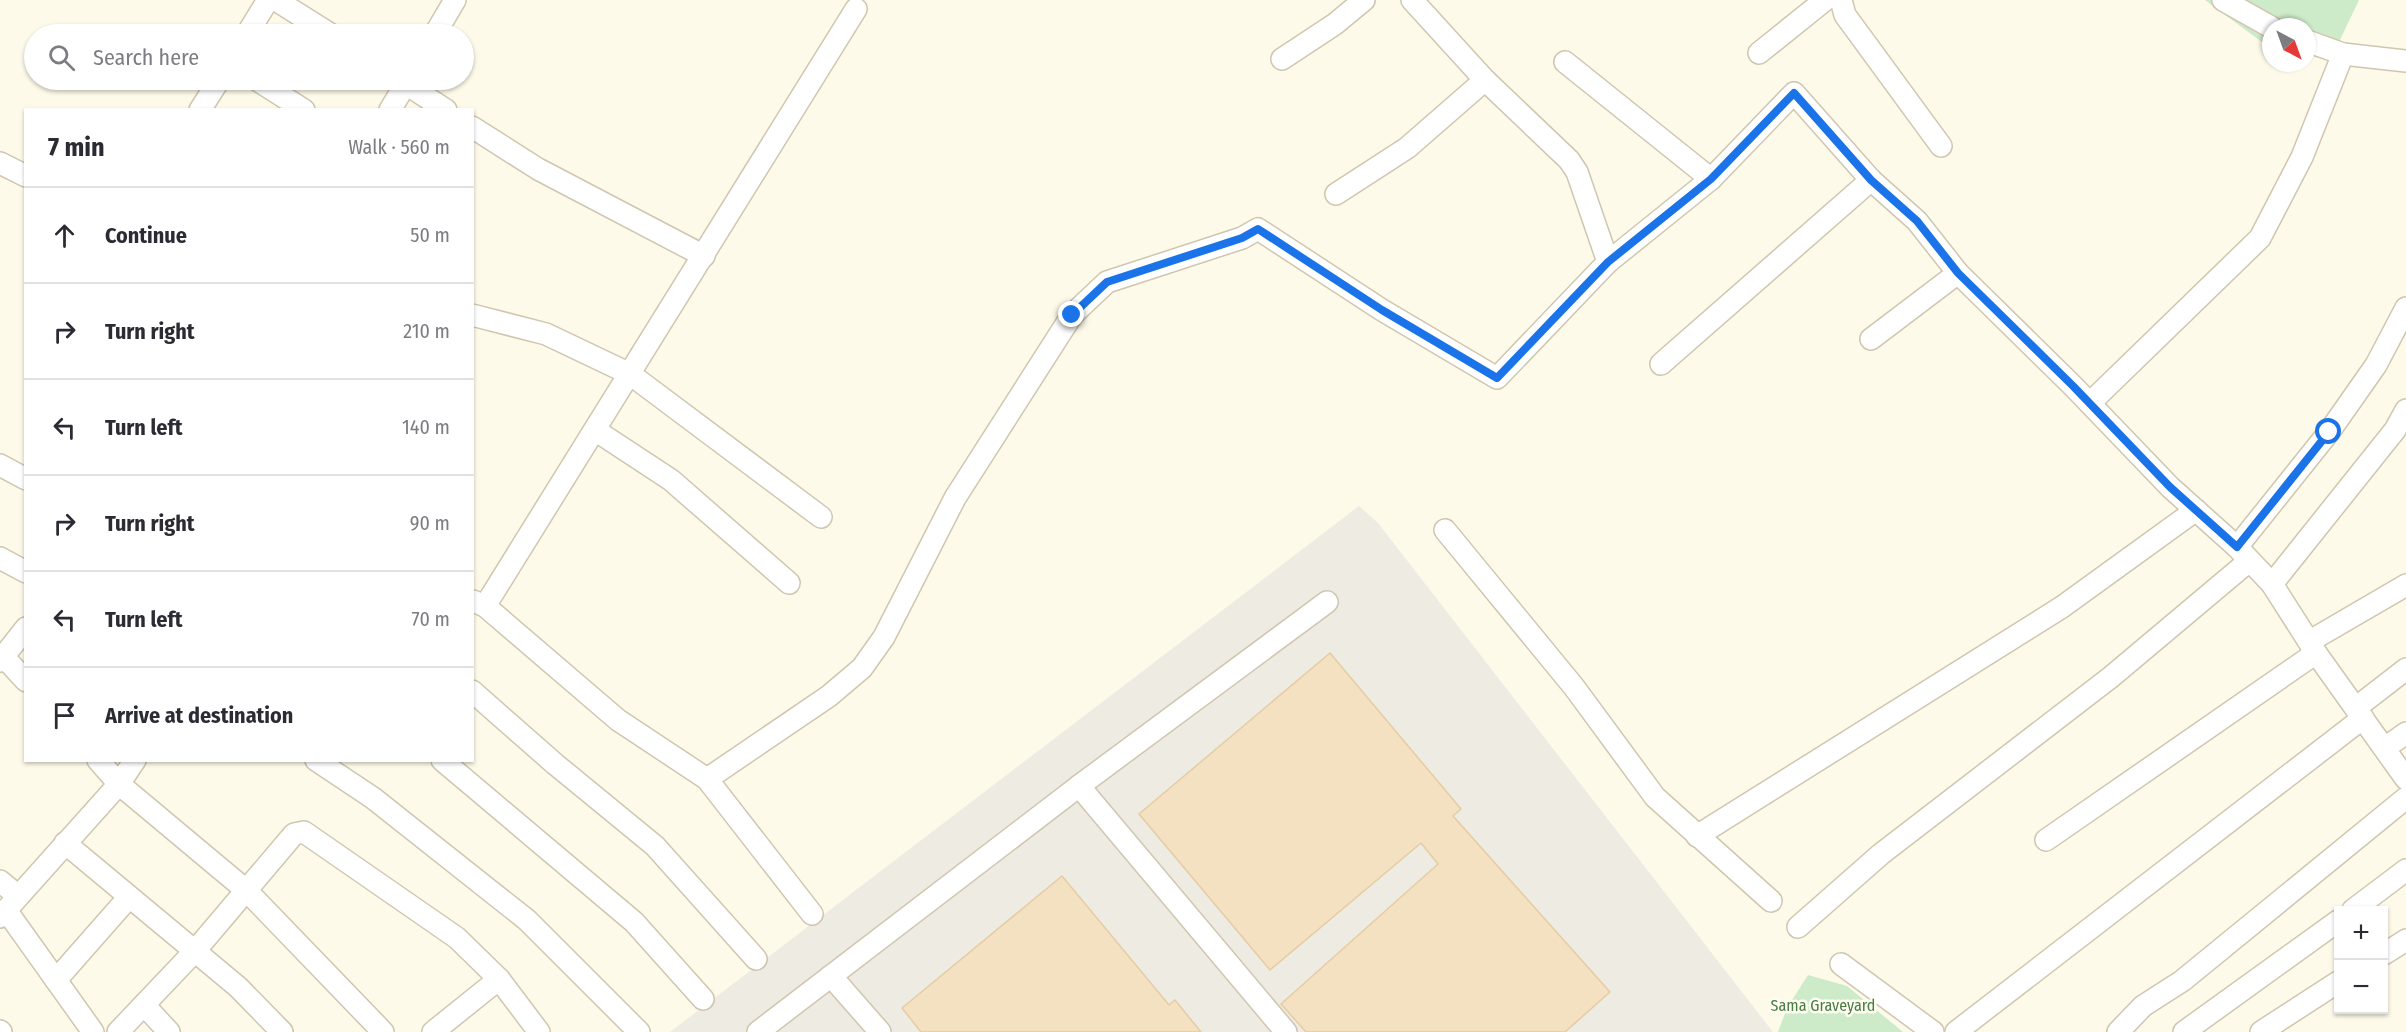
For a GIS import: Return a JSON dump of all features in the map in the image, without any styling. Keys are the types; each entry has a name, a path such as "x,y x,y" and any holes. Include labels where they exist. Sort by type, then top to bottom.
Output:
{"street":[{"path":"253,24 268,0"},
{"path":"276,0 314,24"},
{"path":"441,24 455,0"},
{"path":"1282,59 1335,24 1364,0"},
{"path":"1412,0 1485,80 1569,160 1577,172 1608,262"},
{"path":"1760,53 1825,0"},
{"path":"1841,0 1845,15 1857,33 1941,146"},
{"path":"2223,0 2262,22"},
{"path":"812,914 707,779 618,720 479,604 595,430 856,9"},
{"path":"2316,44 2343,54 2406,61"},
{"path":"2090,403 2259,238 2302,157 2343,54"},
{"path":"1565,62 1711,179"},
{"path":"1336,194 1407,148 1485,80"},
{"path":"201,108 213,90"},
{"path":"273,90 301,108"},
{"path":"391,108 400,90"},
{"path":"417,90 443,108"},
{"path":"707,779 829,696 862,668 884,637 955,498 1072,315 1107,282 1242,238 1258,229 1382,310 1497,378 1608,262 1711,179 1794,93 1871,180 1917,221 1958,273 2272,584 2313,647 2406,779"},
{"path":"474,128 538,169 704,256"},
{"path":"0,163 24,175"},
{"path":"1661,364 1871,180"},
{"path":"1871,339 1958,273"},
{"path":"1798,927 1881,854 2110,677 2243,554 2376,365 2406,308"},
{"path":"474,316 546,334 630,374 821,517"},
{"path":"2272,584 2394,430 2406,410"},
{"path":"595,430 671,480 789,583"},
{"path":"0,465 24,478"},
{"path":"1696,836 2061,606 2196,510"},
{"path":"1445,530 1574,687 1655,797 1771,901"},
{"path":"0,558 24,571"},
{"path":"2046,840 2313,647 2406,585"},
{"path":"758,1032 1079,786 1328,602"},
{"path":"24,630 2,658 24,679"},
{"path":"1956,1032 2360,713 2406,669"},
{"path":"474,693 555,764 655,846 756,959"},
{"path":"2385,748 2406,734"},
{"path":"100,762 119,784 247,891 383,1032"},
{"path":"8,907 119,784 134,762"},
{"path":"319,762 373,798 527,920 639,1032"},
{"path":"444,762 634,922 703,999"},
{"path":"1079,786 1286,1032"},
{"path":"2118,1032 2143,1006 2182,981 2406,798"},
{"path":"118,1032 194,952 294,834 304,832 457,938 499,979 539,1032"},
{"path":"65,843 238,987 282,1032"},
{"path":"2358,906 2406,870"},
{"path":"0,881 8,907 93,1032"},
{"path":"56,980 129,897"},
{"path":"2184,1032 2334,924"},
{"path":"2388,951 2406,940"},
{"path":"1840,964 1933,1032"},
{"path":"831,976 880,1032"},
{"path":"433,1032 499,979"},
{"path":"2261,1032 2334,984"},
{"path":"144,1005 169,1032"}],"shaded area":[{"path":"1359,506 1378,523 1773,1032 670,1032"}],"green space":[{"path":"2205,0 2359,0 2330,61 2316,57 2316,18 2262,18 2262,42"},
{"name":"Sama Graveyard","path":"1808,975 1847,986 1903,1032 1778,1032 1787,1008"}],"building":[{"path":"1330,653 1461,809 1453,816 1610,992 1565,1032 1306,1032 1281,1004 1438,864 1421,843 1270,970 1139,814"},
{"path":"1062,876 1169,1005 1175,1000 1201,1032 921,1032 902,1008"}],"route":[{"path":"1072,315 1107,282 1242,238 1258,229 1382,310 1497,378 1608,262 1711,179 1794,93 1871,180 1917,221 1958,273 2073,386 2170,487 2237,547 2329,432"}]}
